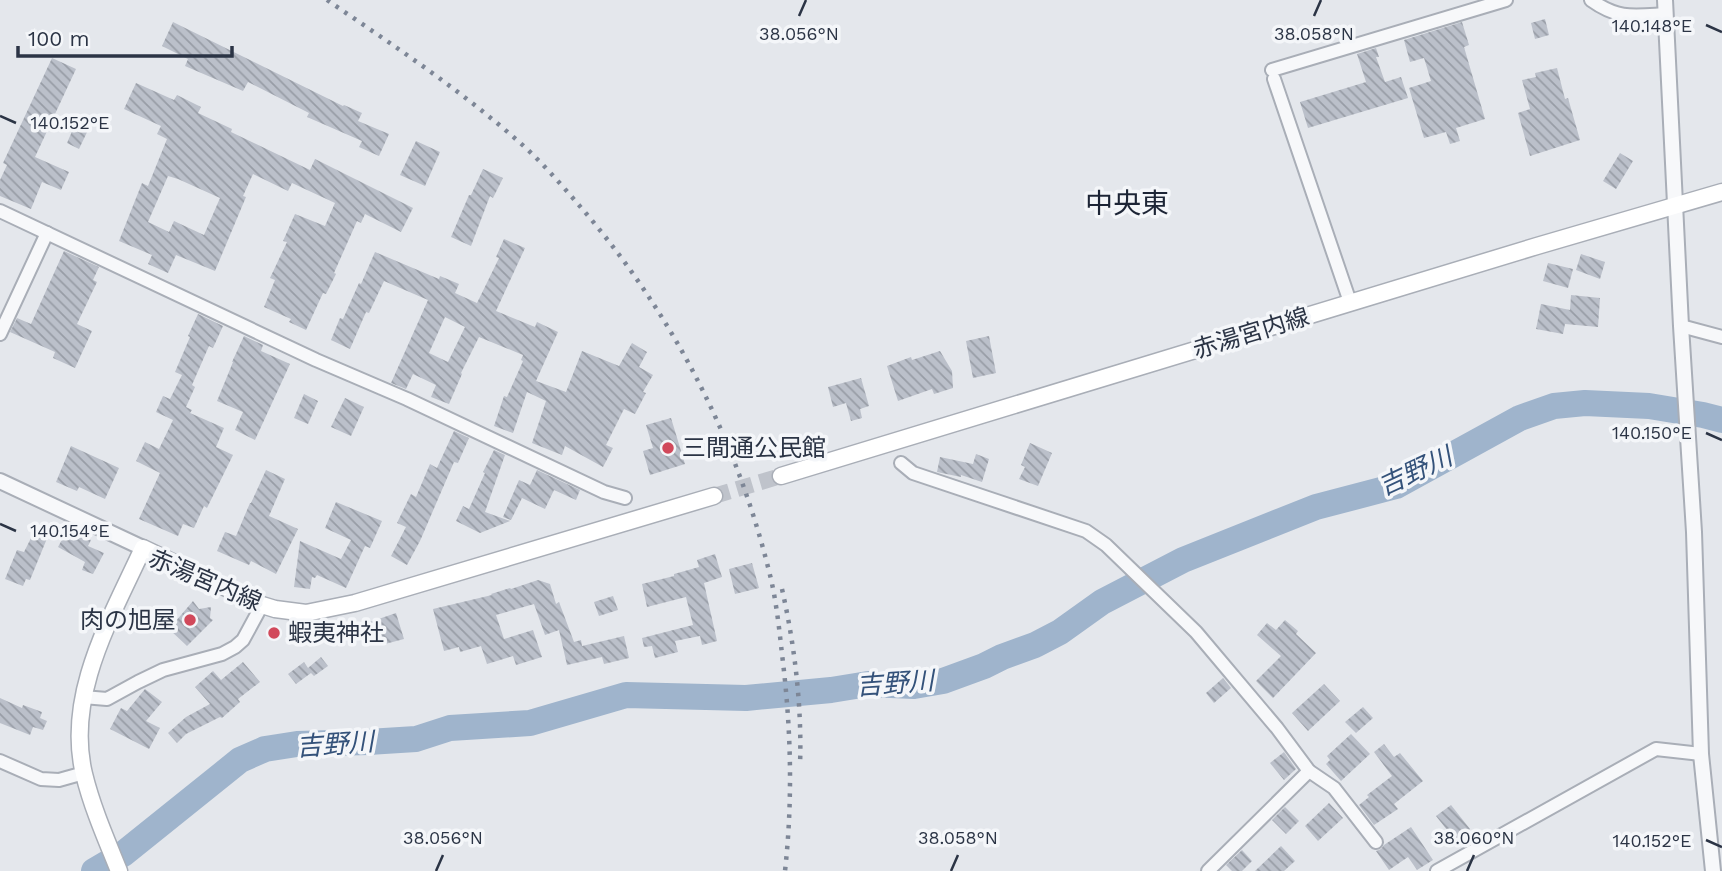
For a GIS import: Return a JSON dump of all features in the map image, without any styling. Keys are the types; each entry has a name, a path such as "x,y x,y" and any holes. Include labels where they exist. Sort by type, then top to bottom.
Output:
{"main road":[{"name":"赤湯宮内線","path":"781,475 1722,192"},
{"name":"赤湯宮内線","path":"119,871 84,773 79,735 83,697 94,659 143,548 262,605 306,613 336,608 714,496"}],"street":[{"path":"1350,302 1273,75 1506,0"},
{"path":"1591,0 1605,10 1628,16 1665,7 1694,532 1701,754 1713,871"},
{"path":"0,211 316,360 415,402 604,492 625,498"},
{"path":"0,334 47,233"},
{"path":"1681,326 1722,337"},
{"path":"901,463 913,473 1086,530 1105,545 1196,632 1278,728 1308,771 1334,788 1376,842"},
{"path":"0,481 143,548"},
{"path":"83,697 107,699 163,670 222,654 243,640 262,605"},
{"path":"1437,871 1656,749 1701,754"},
{"path":"0,761 41,779 59,780 84,773"},
{"path":"1208,871 1308,771"}],"building":[{"path":"1545,19 1549,35 1535,39 1531,23"},
{"path":"173,22 362,113 358,121 389,134 379,156 359,147 362,141 307,117 309,113 248,82 243,91 185,66 188,59 162,46"},
{"path":"1462,22 1469,45 1464,47 1485,119 1456,128 1460,141 1450,144 1446,132 1424,138 1409,88 1431,81 1424,58 1410,62 1404,40"},
{"path":"1376,48 1379,57 1376,57 1385,82 1401,77 1408,98 1308,128 1300,102 1366,82 1357,54"},
{"path":"52,58 76,69 35,157 69,172 61,190 42,182 31,209 0,196 0,180 7,165 3,163"},
{"path":"1557,68 1580,140 1530,156 1518,113 1530,109 1522,80 1536,77 1535,73"},
{"path":"136,83 174,100 177,95 201,107 198,113 232,129 231,132 310,170 315,159 413,208 401,232 365,214 361,223 357,221 334,273 336,274 326,294 323,293 306,330 289,322 291,319 264,307 275,280 270,278 287,242 283,241 295,214 325,226 335,203 292,183 288,191 253,174 215,271 176,255 168,273 148,264 152,255 119,241 142,183 148,186 167,139 157,134 161,126 124,109","holes":["168,176 220,198 204,235 174,221 169,232 148,222"]},
{"path":"76,122 89,128 79,149 67,143"},
{"path":"416,141 440,152 425,186 400,175"},
{"path":"1620,153 1633,161 1616,189 1603,181"},
{"path":"483,169 503,178 493,198 490,196 471,246 451,237"},
{"path":"504,239 525,248 496,311 535,327 537,322 558,332 536,381 566,392 582,351 619,366 632,343 647,352 639,367 653,375 635,414 624,409 606,445 613,448 603,467 565,446 562,455 532,443 546,401 527,392 513,433 494,426 504,396 507,397 523,361 523,355 479,337 449,404 431,397 436,385 413,374 406,389 391,383 428,300 384,281 369,313 366,312 350,349 331,340 375,252 439,279 440,276 459,284 455,293 477,303 499,258 496,257","holes":["445,317 465,327 448,362 429,353"]},
{"path":"64,251 99,267 93,280 97,282 77,324 92,331 75,368 53,358 55,352 10,332 17,318 31,324"},
{"path":"1581,254 1605,262 1600,279 1576,270"},
{"path":"1548,263 1573,269 1568,288 1543,281"},
{"path":"1571,295 1600,298 1598,327 1565,324 1563,334 1536,329 1541,304 1570,310"},
{"path":"198,314 223,326 213,348 209,346 192,385 195,387 186,407 192,410 190,413 224,428 216,447 233,455 194,528 183,524 178,536 139,519 160,473 136,461 145,442 159,449 173,420 156,412 163,396 170,399 182,375 175,372"},
{"path":"244,336 263,345 261,351 290,364 255,440 235,430 243,412 217,401"},
{"path":"989,336 996,373 973,378 966,341"},
{"path":"940,351 952,371 953,388 934,394 932,389 898,401 887,366 911,357 912,360"},
{"path":"861,378 869,406 860,409 862,418 851,421 846,403 833,407 828,387"},
{"path":"304,394 318,401 308,424 294,418"},
{"path":"345,398 364,407 351,436 331,427"},
{"path":"671,418 685,464 650,475 643,451 653,448 646,425"},
{"path":"454,431 469,438 458,463 454,462 407,565 391,556 406,527 397,523 411,494 416,497 430,464 437,468"},
{"path":"1030,443 1052,453 1038,486 1019,479 1025,467 1021,465"},
{"path":"71,446 119,468 105,499 79,487 77,491 56,482"},
{"path":"494,450 505,455 485,512 510,521 480,533 456,521 463,506 469,509"},
{"path":"976,454 989,459 982,482 961,475 937,472 940,457 973,464"},
{"path":"266,470 285,479 269,516 298,529 276,574 251,561 249,565 217,551 225,532 236,536"},
{"path":"537,470 580,490 576,500 554,490 545,509 522,498 511,520 503,517 519,480 530,485"},
{"path":"336,502 382,521 370,548 365,546 346,588 317,575 312,577 310,589 294,587 300,541 341,559 351,540 325,528"},
{"path":"69,527 91,540 88,546 104,553 93,574 82,570 85,562 58,547"},
{"path":"35,530 48,536 30,580 26,579 23,586 5,579 17,550 24,552"},
{"path":"715,554 722,577 704,583 717,641 702,645 700,636 675,641 678,652 655,658 652,646 644,647 642,638 693,625 686,597 647,607 642,584 699,567 697,560"},
{"path":"752,563 759,588 735,594 729,569"},
{"path":"538,580 550,584 556,604 559,602 574,642 581,640 582,646 624,636 629,658 604,664 602,657 567,665 559,630 545,635 534,604 496,615 504,639 533,630 542,657 516,665 513,656 487,664 481,646 460,652 459,647 444,651 433,609 492,595"},
{"path":"613,596 618,610 599,616 594,602"},
{"path":"193,601 199,609 211,607 210,618 213,620 187,646 169,629"},
{"path":"396,613 404,639 385,644 381,634 371,637 367,623"},
{"path":"1285,620 1316,653 1273,698 1256,681 1281,656 1257,635 1267,623 1276,630"},
{"path":"321,657 328,666 314,676 311,673 296,684 288,674 304,662 308,668"},
{"path":"243,662 260,682 238,699 240,702 222,718 186,734 177,743 168,733 186,717 210,704 195,687 213,671 221,680"},
{"path":"1223,678 1231,688 1214,703 1206,693"},
{"path":"1324,684 1340,701 1308,731 1292,713"},
{"path":"145,689 162,702 146,721 160,728 149,749 110,729 121,708 127,711"},
{"path":"0,698 22,708 23,705 42,712 40,718 47,721 43,730 33,727 30,735 0,723"},
{"path":"1363,707 1373,718 1356,733 1345,722"},
{"path":"1351,734 1370,754 1341,781 1326,764 1330,760 1327,756"},
{"path":"1384,744 1394,757 1400,753 1423,781 1394,804 1398,809 1374,825 1359,805 1369,797 1367,795 1392,776 1374,752"},
{"path":"1284,752 1296,769 1284,780 1270,763"},
{"path":"1329,803 1343,818 1318,841 1305,826"},
{"path":"1451,805 1470,829 1455,840 1436,816"},
{"path":"1285,807 1299,821 1286,834 1272,820"},
{"path":"1411,827 1433,860 1417,870 1408,857 1389,870 1376,851"},
{"path":"1281,846 1295,861 1284,871 1255,871"},
{"path":"1242,850 1252,861 1242,871 1232,871 1226,865"}],"waterway":[{"name":"吉野川","path":"94,871 123,854 240,760 265,749 297,744 416,739 450,728 530,723 626,695 746,698 868,684 914,686 943,681 1035,645 1060,632 1102,602 1183,560 1316,507 1396,486 1520,418 1554,406 1585,403 1649,406 1722,420"}],"tunnel":[{"path":"714,496 781,476"}],"railway":[{"path":"327,0 455,90 503,128 542,164 584,211 646,292 698,380 739,473 774,592 789,735 790,790 785,871"},
{"path":"782,589 797,677 800,766"}],"place":[{"name":"三間通公民館","path":"668,448"},
{"name":"肉の旭屋","path":"190,620"},
{"name":"蝦夷神社","path":"274,633"}],"district":[{"name":"中央東","path":"1127,203"}]}
